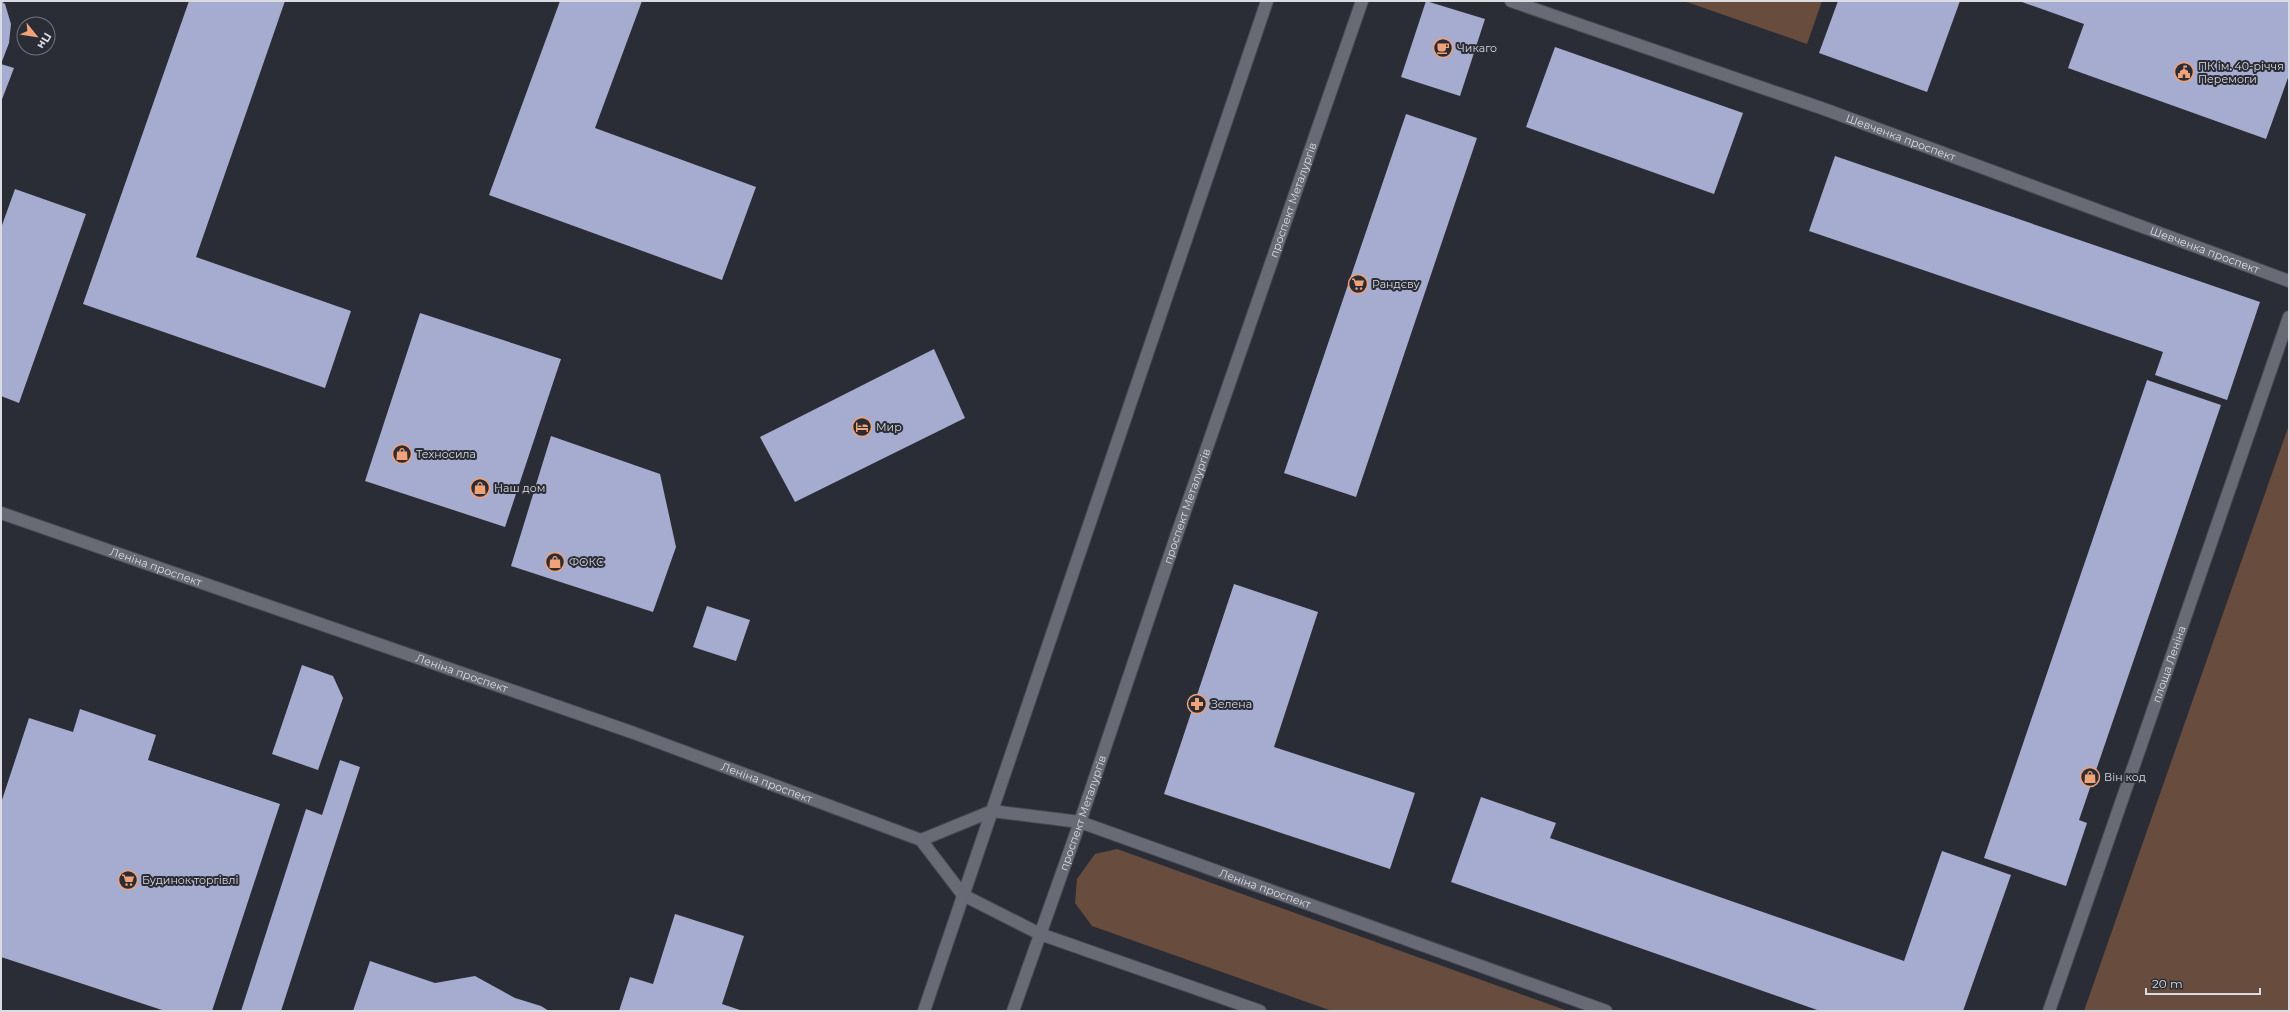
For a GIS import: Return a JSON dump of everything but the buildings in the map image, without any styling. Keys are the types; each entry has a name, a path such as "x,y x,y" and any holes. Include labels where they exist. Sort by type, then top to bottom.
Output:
{"street":[{"path":"924,1011 1267,1"},
{"name":"проспект Металургів","path":"1013,1011 1080,822 1177,534 1362,1"},
{"name":"Шевченка проспект","path":"1511,1 1824,109 2289,281"},
{"name":"площа Леніна","path":"2049,1011 2289,317"},
{"name":"Леніна проспект","path":"1,513 634,733 921,840 992,811 1080,822 1606,1011"},
{"path":"921,840 963,894 1040,934 1260,1011"}],"shaded area":[{"path":"1684,1 1822,1 1807,44"},
{"path":"2289,425 2289,1011 2084,1011"},
{"path":"1117,849 1568,1011 1332,1011 1092,926 1075,903 1077,879 1095,854"}],"place":[{"name":"Чикаго","path":"1443,48"},
{"name":"ПК ім. 40-річчя Перемоги","path":"2184,72"},
{"name":"Рандєву","path":"1358,284"},
{"name":"Мир","path":"862,427"},
{"name":"Техносила","path":"402,454"},
{"name":"Наш дом","path":"480,488"},
{"name":"ФОКС","path":"555,562"},
{"name":"Зелена","path":"1197,704"},
{"name":"Він код","path":"2090,777"},
{"name":"Будинок торгівлі","path":"128,880"}]}
